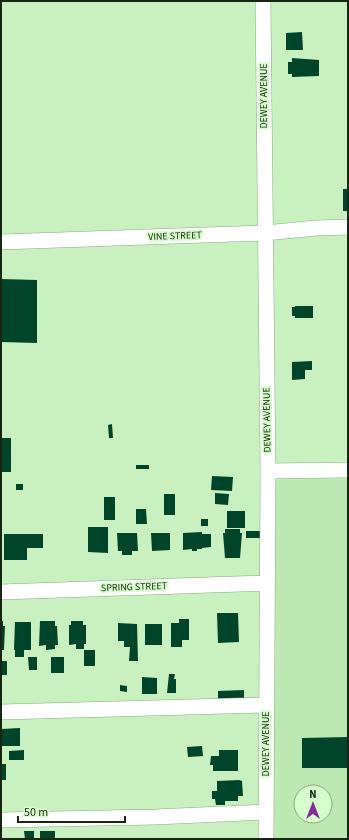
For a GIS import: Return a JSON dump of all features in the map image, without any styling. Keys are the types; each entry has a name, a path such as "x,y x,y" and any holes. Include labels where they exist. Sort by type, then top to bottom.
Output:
{"street":[{"name":"DEWEY AVENUE","path":"264,1 268,471 266,839"},
{"name":"VINE STREET","path":"1,242 265,234 316,228 348,227"},
{"path":"268,471 348,470"},
{"name":"SPRING STREET","path":"1,592 267,583"},
{"path":"1,712 266,706"},
{"path":"1,820 155,817 266,812"}],"shaded area":[{"path":"348,478 348,839 273,839 272,480"}],"building":[{"path":"302,32 303,50 286,50 286,33"},
{"path":"292,58 319,60 319,76 292,77 292,74 288,74 288,62 292,62"},
{"path":"343,189 348,189 348,211 343,211"},
{"path":"1,279 37,280 37,343 1,342"},
{"path":"313,306 313,318 295,318 295,316 292,316 292,307"},
{"path":"312,361 312,370 305,370 305,379 292,380 292,362"},
{"path":"112,424 113,438 109,438 108,425"},
{"path":"1,438 11,438 11,472 1,472"},
{"path":"136,465 149,465 149,469 136,469"},
{"path":"212,476 233,477 232,491 211,490"},
{"path":"16,484 23,484 23,490 16,490"},
{"path":"215,493 229,494 228,505 215,504"},
{"path":"164,494 175,494 175,515 164,515"},
{"path":"104,497 115,497 115,520 104,520"},
{"path":"136,509 146,509 147,524 136,524"},
{"path":"227,511 245,511 245,528 227,528"},
{"path":"201,519 208,519 208,526 201,526"},
{"path":"88,527 108,527 108,553 88,552"},
{"path":"225,529 240,529 240,533 242,533 240,558 225,558 223,533 225,533"},
{"path":"246,531 260,531 260,538 246,538"},
{"path":"202,532 202,534 211,534 211,547 197,549 197,551 192,551 192,549 183,550 183,533"},
{"path":"117,533 137,533 138,551 132,551 132,555 122,555 122,551 118,551"},
{"path":"151,533 170,533 170,550 152,551"},
{"path":"4,534 43,534 43,548 27,548 27,560 4,560"},
{"path":"217,613 238,613 239,642 218,643"},
{"path":"179,619 189,619 189,640 182,640 182,647 171,647 171,623 179,623"},
{"path":"1,621 3,621 3,626 5,626 4,650 1,650"},
{"path":"40,621 55,621 55,626 57,626 58,645 55,645 55,649 46,650 46,645 39,646"},
{"path":"71,621 83,621 83,625 86,625 86,644 84,644 84,649 76,649 76,644 69,645 69,625 71,625"},
{"path":"15,622 31,622 31,650 24,650 24,657 15,657"},
{"path":"118,623 137,624 138,661 129,661 130,647 124,647 124,641 118,641"},
{"path":"145,624 162,624 162,645 145,645"},
{"path":"84,650 95,650 95,666 84,666"},
{"path":"28,657 37,657 37,670 29,670"},
{"path":"51,657 64,657 64,673 51,673"},
{"path":"1,661 7,661 7,675 1,675"},
{"path":"169,674 175,674 174,679 176,679 176,693 167,693"},
{"path":"142,677 157,678 157,694 142,694"},
{"path":"120,685 127,686 127,692 120,691"},
{"path":"244,690 244,700 218,701 218,691"},
{"path":"20,728 20,746 1,746 1,729"},
{"path":"348,737 348,768 302,768 302,738"},
{"path":"202,746 203,756 188,757 187,747"},
{"path":"24,750 24,760 9,760 9,751"},
{"path":"219,750 238,750 238,771 213,771 213,765 210,765 211,756 219,756"},
{"path":"1,764 6,764 6,780 1,780"},
{"path":"217,781 242,781 243,796 238,796 238,801 225,801 225,805 216,805 215,799 212,799 212,791 217,791"},
{"path":"24,831 34,831 34,839 25,839"},
{"path":"40,831 55,831 55,839 40,839"}]}
